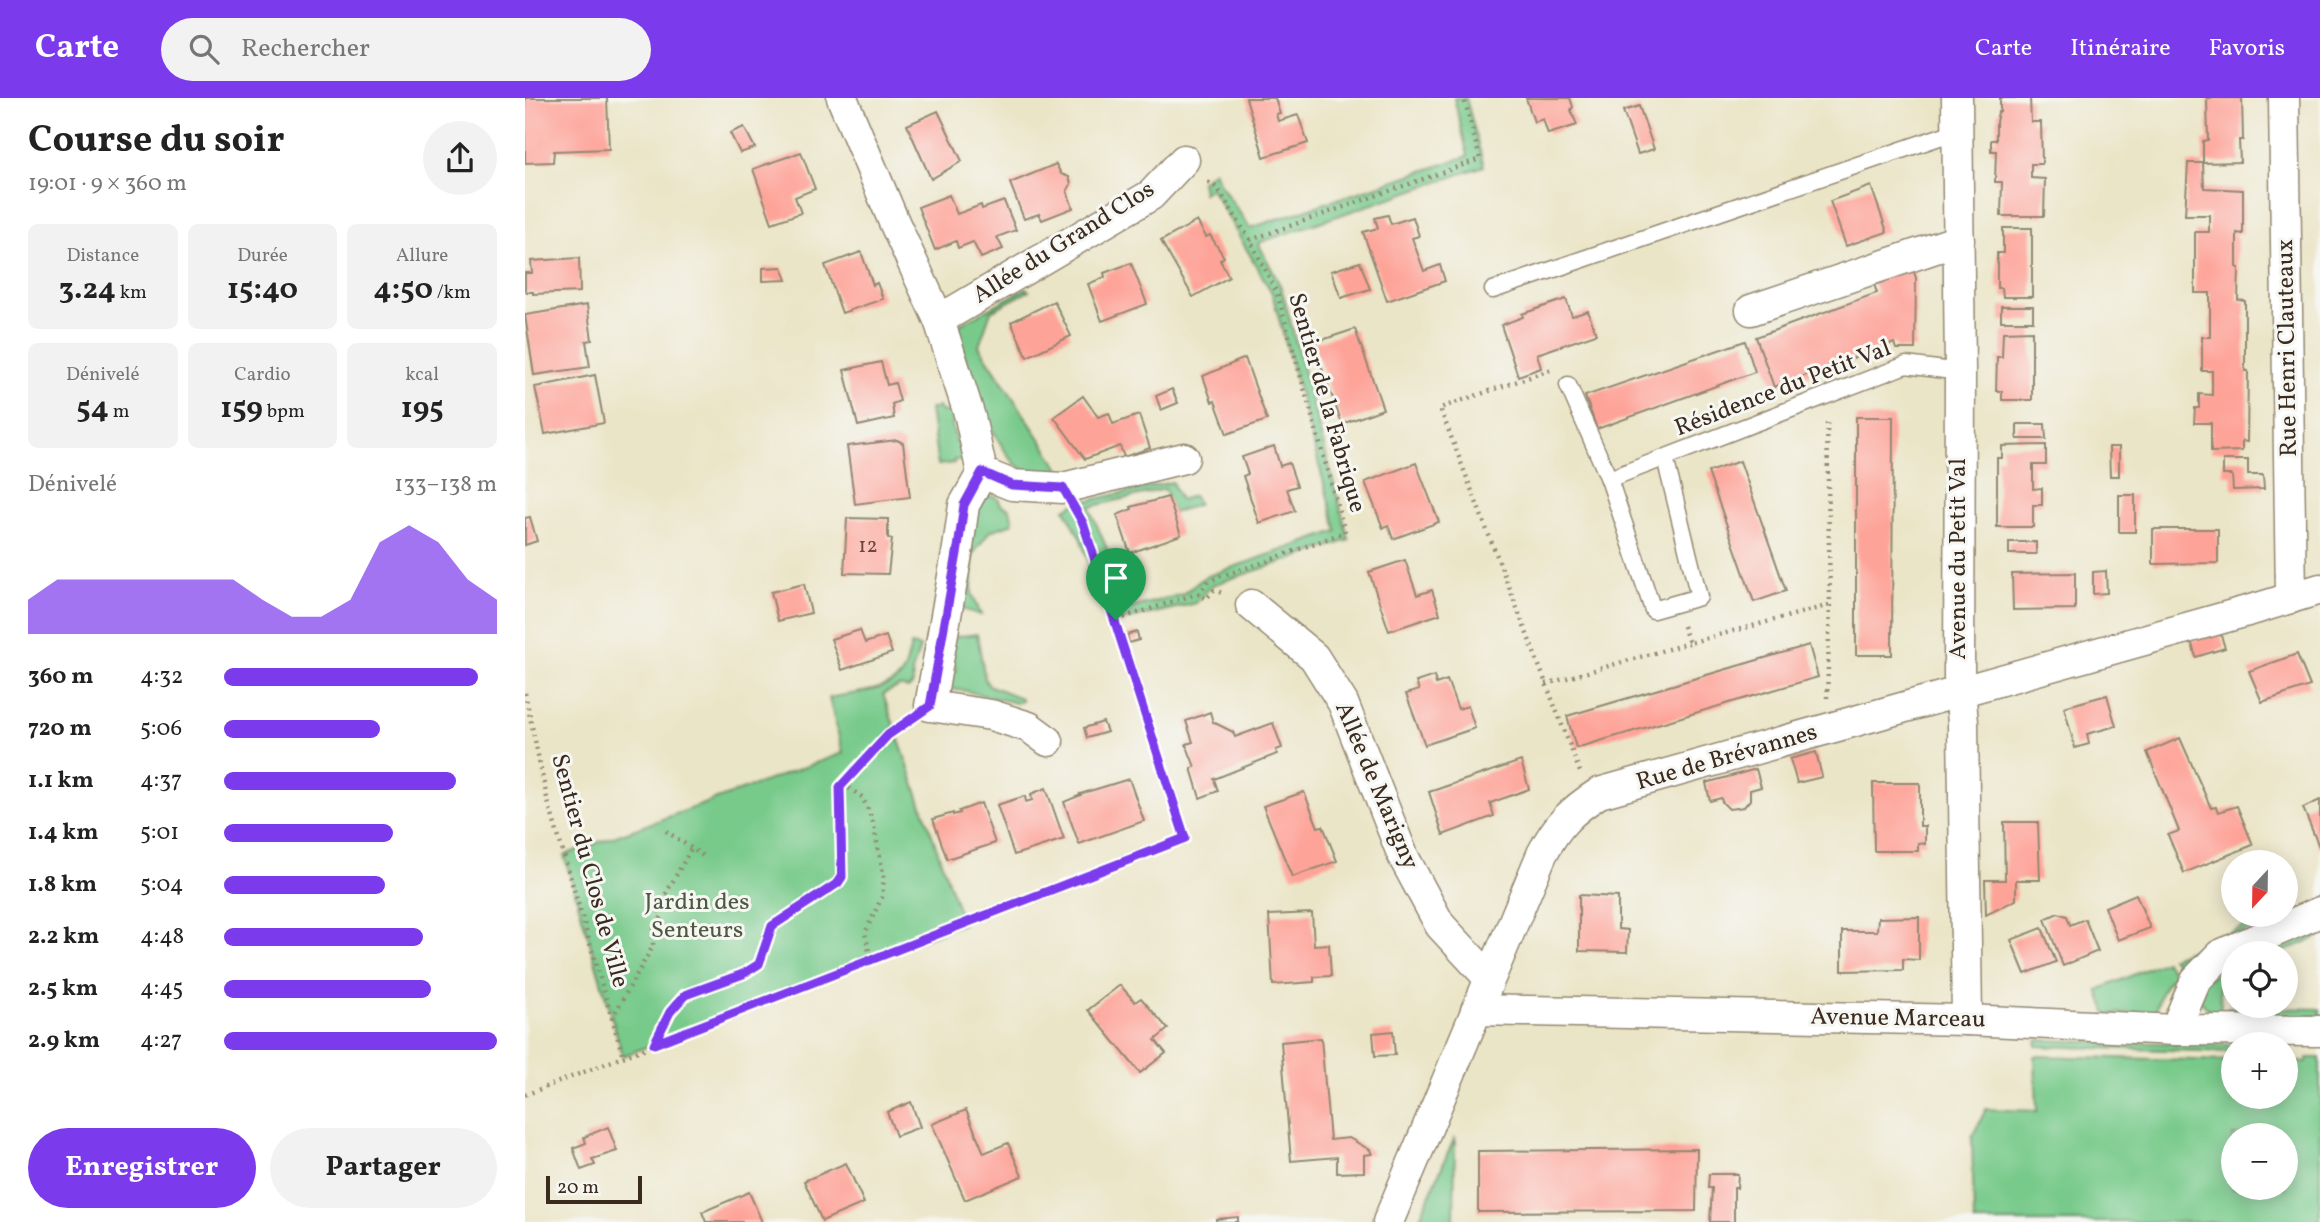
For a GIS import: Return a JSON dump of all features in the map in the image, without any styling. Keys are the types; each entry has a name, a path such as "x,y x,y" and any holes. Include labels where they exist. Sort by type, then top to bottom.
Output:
{"street":[{"path":"842,98 939,320 970,417 982,472 964,505 930,706 991,715 1029,727 1048,741"},
{"name":"Avenue du Petit Val","path":"1957,98 1960,692 1963,723 1967,1020"},
{"name":"Rue Henri Clauteaux","path":"2284,98 2291,598"},
{"name":"Allée du Grand Clos","path":"939,320 1151,195 1184,160"},
{"path":"1751,310 1959,240"},
{"path":"982,472 1012,485 1063,488 1184,458"},
{"name":"Rue de Brévannes","path":"1388,1222 1489,978 1552,836 1564,819 1590,799 1599,793 2320,589"},
{"name":"Allée de Marigny","path":"1251,605 1314,657 1343,702 1403,856 1440,925 1489,978"},
{"path":"2175,1030 2196,980 2220,955 2320,912"},
{"name":"Avenue Marceau","path":"1476,1010 1967,1020 2175,1030 2320,1031"}],"lane":[{"path":"1493,290 1958,131"},
{"name":"Résidence du Petit Val","path":"1609,479 1906,365 1960,372"},
{"path":"1568,385 1609,479 1653,610 1675,605"},
{"name":"Résidence du Petit Val","path":"1665,458 1699,597 1675,605"}],"path":[{"path":"1250,240 1480,159 1464,98"},
{"name":"Sentier de la Fabrique","path":"1184,160 1194,183 1210,183 1218,189 1250,240 1277,293 1345,532 1221,576 1208,582 1199,594"},
{"path":"1568,385 1560,367 1440,408 1590,799"},
{"path":"1824,397 1828,424 1830,605 1825,730"},
{"path":"525,1095 1185,838 1083,523 1063,488"},
{"path":"1116,620 1199,594 1206,599 1214,590"},
{"path":"1675,605 1689,643"},
{"path":"1546,684 1830,605"},
{"name":"Sentier du Clos de Ville","path":"525,693 547,798 623,1056"},
{"path":"654,1044 670,1012 685,995 743,974 759,964 772,926 838,883 842,877 840,787 888,735 930,706"},
{"path":"842,784 862,797 867,807 873,822 884,878 882,897 865,933 871,960"},
{"path":"666,831 706,858"},
{"path":"612,1019 653,946 653,932 662,916 658,908 691,849"}],"green space":[{"path":"1454,98 1466,98 1484,166 1258,243 1281,287 1349,540 1212,585 1196,603 1109,624 1080,537 1065,509 1076,503 1076,498 1086,497 1087,501 1172,482 1180,500 1193,496 1199,504 1173,513 1165,489 1089,507 1111,558 1127,609 1183,594 1205,577 1337,531 1272,293 1211,188 1203,193 1201,181 1214,171 1250,228 1468,156"},
{"path":"1026,288 1029,291 991,311 979,346 1067,480 1029,474 1015,464 1003,448 976,400 958,332 959,325"},
{"path":"938,407 940,411 949,412 956,443 965,443 963,460 938,465 930,409"},
{"path":"992,496 1010,509 1013,523 990,531 973,554 972,594 981,615 959,608 978,505 981,506 986,497"},
{"path":"977,634 988,685 1021,698 1022,701 1016,703 956,690 948,684 949,673 957,670 952,662 953,637"},
{"name":"Jardin des Senteurs","path":"911,645 920,647 912,672 913,684 908,689 900,686 883,694 963,924 623,1056 564,855 843,753 829,698 877,689 894,682 904,670"},
{"path":"2241,928 2254,928 2194,954 2180,969 2171,958"},
{"path":"2320,928 2320,936 2298,945 2298,941 2290,941"},
{"path":"2165,961 2175,974 2164,987 2155,1013 2107,1014 2098,990"},
{"path":"2221,971 2219,1015 2211,1012 2200,1001 2205,980"},
{"path":"2298,1009 2320,1009 2320,1017 2298,1017"},
{"path":"2037,1040 2221,1045 2221,1052 2036,1046"},
{"path":"2035,1056 2221,1061 2221,1109 2298,1109 2298,1062 2307,1062 2307,1058 2320,1058 2320,1222 1974,1222 1972,1137 1986,1109 2037,1111"},
{"path":"1455,1137 1454,1222 1418,1222"}],"building":[{"path":"525,98 607,98 609,149 554,151 553,162 525,163"},
{"path":"1246,98 1275,98 1280,113 1276,114 1278,121 1298,115 1308,143 1264,157"},
{"path":"1526,98 1570,98 1577,125 1548,134 1543,119 1534,122"},
{"path":"2000,98 2030,98 2031,122 2041,122 2042,164 2031,164 2031,178 2045,179 2044,216 2001,216 2002,182 1995,182 1996,151 1991,151 1991,140 1996,140"},
{"path":"2207,98 2242,98 2243,140 2239,140 2240,162 2203,163 2203,141 2208,140"},
{"path":"1639,106 1654,149 1638,154 1623,111"},
{"path":"938,111 962,161 931,179 907,125"},
{"path":"744,127 755,148 740,153 730,133"},
{"path":"801,152 815,189 795,197 801,213 772,223 753,169"},
{"path":"2188,163 2203,163 2204,188 2243,190 2243,234 2237,233 2238,300 2245,301 2245,371 2248,371 2247,442 2242,441 2242,451 2211,452 2211,423 2194,423 2195,408 2199,408 2199,394 2212,395 2212,371 2202,371 2202,337 2210,337 2210,293 2195,293 2195,232 2209,232 2209,215 2185,215"},
{"path":"1056,164 1061,174 1069,177 1071,184 1067,191 1073,208 1042,220 1039,214 1024,219 1010,183"},
{"path":"1871,186 1887,232 1846,246 1830,201"},
{"path":"949,195 957,214 981,205 982,209 1004,201 1016,230 997,237 1003,249 981,258 973,242 958,248 956,241 935,250 918,207"},
{"path":"1388,215 1391,224 1413,217 1419,236 1412,238 1424,271 1440,265 1445,281 1387,301 1363,232 1378,228 1375,218"},
{"path":"1197,221 1206,237 1210,235 1224,257 1220,260 1229,277 1193,297 1161,241"},
{"path":"2003,228 2032,228 2032,297 2003,297 2002,288 1997,288 1997,253 2003,253"},
{"path":"861,252 873,285 877,283 883,299 842,313 825,265"},
{"path":"579,258 580,292 525,292 525,273 532,273 531,261"},
{"path":"1360,262 1370,289 1341,298 1331,271"},
{"path":"1131,263 1147,304 1102,321 1088,284 1105,277 1104,273"},
{"path":"1912,266 1916,278 1915,349 1896,349 1894,343 1774,387 1756,337 1877,293 1872,279"},
{"path":"782,267 787,280 763,281 763,268"},
{"path":"1566,299 1572,316 1588,311 1596,334 1537,354 1541,368 1518,376 1501,325 1523,317 1522,314"},
{"path":"1054,301 1071,336 1027,357 1011,322"},
{"path":"587,305 592,340 586,341 590,367 534,375 525,315"},
{"path":"2001,306 2033,306 2033,321 2001,321"},
{"path":"1355,329 1383,409 1342,424 1313,343"},
{"path":"2032,331 2032,400 2002,400 2002,391 1996,391 1997,357 2002,357 2003,332"},
{"path":"1745,341 1755,372 1597,429 1585,396"},
{"path":"1245,358 1267,420 1227,434 1203,376"},
{"path":"881,362 887,385 895,383 900,401 892,404 894,418 858,426 844,370"},
{"path":"595,375 604,423 545,434 535,387"},
{"path":"1172,389 1178,403 1161,410 1156,396"},
{"path":"1083,396 1098,417 1109,413 1113,424 1139,415 1150,448 1124,457 1120,446 1085,459 1054,417"},
{"path":"1856,417 1893,417 1892,655 1856,655"},
{"path":"2017,424 2045,424 2046,439 2017,439"},
{"path":"897,440 903,443 910,497 855,504 847,446"},
{"path":"2046,445 2046,465 2033,465 2033,489 2042,488 2042,505 2033,505 2033,527 1997,527 1997,458 2002,458 2002,446"},
{"path":"1274,446 1280,466 1289,463 1297,486 1287,489 1295,511 1259,523 1243,476 1248,474 1242,457"},
{"path":"2109,447 2119,447 2119,476 2110,476"},
{"path":"2223,460 2248,460 2248,475 2263,475 2264,489 2233,490 2232,475 2223,475"},
{"path":"1740,461 1786,591 1754,602 1708,472"},
{"path":"1416,463 1439,522 1393,539 1388,525 1383,528 1365,482"},
{"path":"2119,495 2135,495 2135,532 2119,532"},
{"path":"1168,497 1181,535 1130,553 1117,515 1132,509 1131,507"},
{"path":"530,517 537,541 525,545 525,518"},
{"path":"847,518 888,519 888,538 892,539 888,574 844,573"},
{"path":"2153,529 2218,529 2218,563 2153,564"},
{"path":"2009,542 2036,542 2036,554 2009,554"},
{"path":"1405,560 1417,595 1432,590 1440,614 1389,631 1369,572"},
{"path":"2106,571 2107,593 2093,594 2093,572"},
{"path":"2075,573 2075,609 2013,610 2012,574"},
{"path":"804,584 811,613 778,621 771,592"},
{"path":"860,630 865,643 886,636 892,653 842,670 831,639"},
{"path":"1137,632 1139,640 1129,643 1127,635"},
{"path":"2220,632 2225,648 2196,657 2191,641"},
{"path":"1809,645 1818,677 1576,748 1567,716"},
{"path":"2297,654 2310,686 2262,702 2249,671"},
{"path":"1434,676 1436,684 1447,680 1458,709 1468,706 1475,728 1425,745 1406,694 1419,690 1416,682"},
{"path":"2107,695 2116,726 2087,734 2089,744 2075,748 2064,707"},
{"path":"1210,712 1213,722 1233,732 1235,737 1273,723 1282,748 1276,750 1277,754 1214,779 1218,791 1200,798 1191,768 1195,767 1186,744 1193,742 1186,721"},
{"path":"1103,722 1107,732 1087,738 1084,728"},
{"path":"2180,738 2211,808 2216,807 2218,812 2237,806 2253,845 2241,850 2221,850 2221,858 2184,873 2168,835 2179,831 2147,752"},
{"path":"1816,752 1822,777 1797,783 1790,759"},
{"path":"1521,761 1529,789 1490,803 1494,816 1443,835 1429,792"},
{"path":"1756,769 1761,787 1750,790 1750,800 1744,807 1729,809 1721,798 1710,801 1706,783"},
{"path":"1129,779 1144,821 1079,844 1064,802 1080,794"},
{"path":"1873,783 1920,783 1920,826 1925,826 1925,844 1918,843 1918,851 1874,851"},
{"path":"1046,788 1064,839 1014,855 997,805 1025,796 1026,802 1032,800 1031,794"},
{"path":"1304,792 1318,827 1323,826 1337,861 1292,877 1263,806"},
{"path":"2320,800 2320,849 2303,808"},
{"path":"981,803 995,843 947,859 933,819 960,813 959,811"},
{"path":"2004,822 2038,822 2040,880 2016,880 2016,900 1986,915 1985,880 2005,880"},
{"path":"2136,894 2150,928 2118,940 2105,907"},
{"path":"1579,895 1618,897 1618,929 1628,930 1627,952 1579,951"},
{"path":"1312,913 1314,945 1329,944 1331,976 1314,977 1314,982 1273,985 1269,915"},
{"path":"2058,913 2067,916 2070,925 2085,919 2098,951 2063,966 2045,919"},
{"path":"1919,917 1919,960 1903,959 1903,970 1842,971 1842,931 1877,931 1878,918"},
{"path":"2042,928 2056,962 2025,974 2011,940"},
{"path":"1120,985 1135,1002 1141,998 1168,1029 1155,1040 1166,1053 1140,1073 1088,1010"},
{"path":"1393,1031 1395,1055 1375,1056 1373,1033"},
{"path":"1321,1038 1330,1140 1349,1138 1370,1150 1372,1154 1364,1155 1364,1172 1337,1173 1337,1157 1291,1161 1281,1042"},
{"path":"911,1102 920,1127 896,1136 887,1112"},
{"path":"966,1110 984,1153 1008,1143 1022,1176 965,1200 932,1124"},
{"path":"608,1127 617,1151 592,1159 595,1165 581,1170 573,1148 586,1143 584,1137"},
{"path":"1697,1149 1696,1211 1478,1212 1478,1151"},
{"path":"846,1163 864,1203 822,1221 804,1181"},
{"path":"1709,1174 1738,1174 1737,1188 1734,1188 1734,1222 1710,1222 1712,1188 1708,1188"},
{"path":"749,1192 762,1222 706,1222 702,1212"},
{"path":"1238,1217 1238,1222 1216,1222 1216,1219"}],"route":[{"path":"982,472 1012,485 1063,488 1083,523 1116,620 1185,838 654,1044 670,1012 685,995 743,974 759,964 772,926 838,883 842,877 840,787 888,735 930,706 964,505 982,472"}]}
